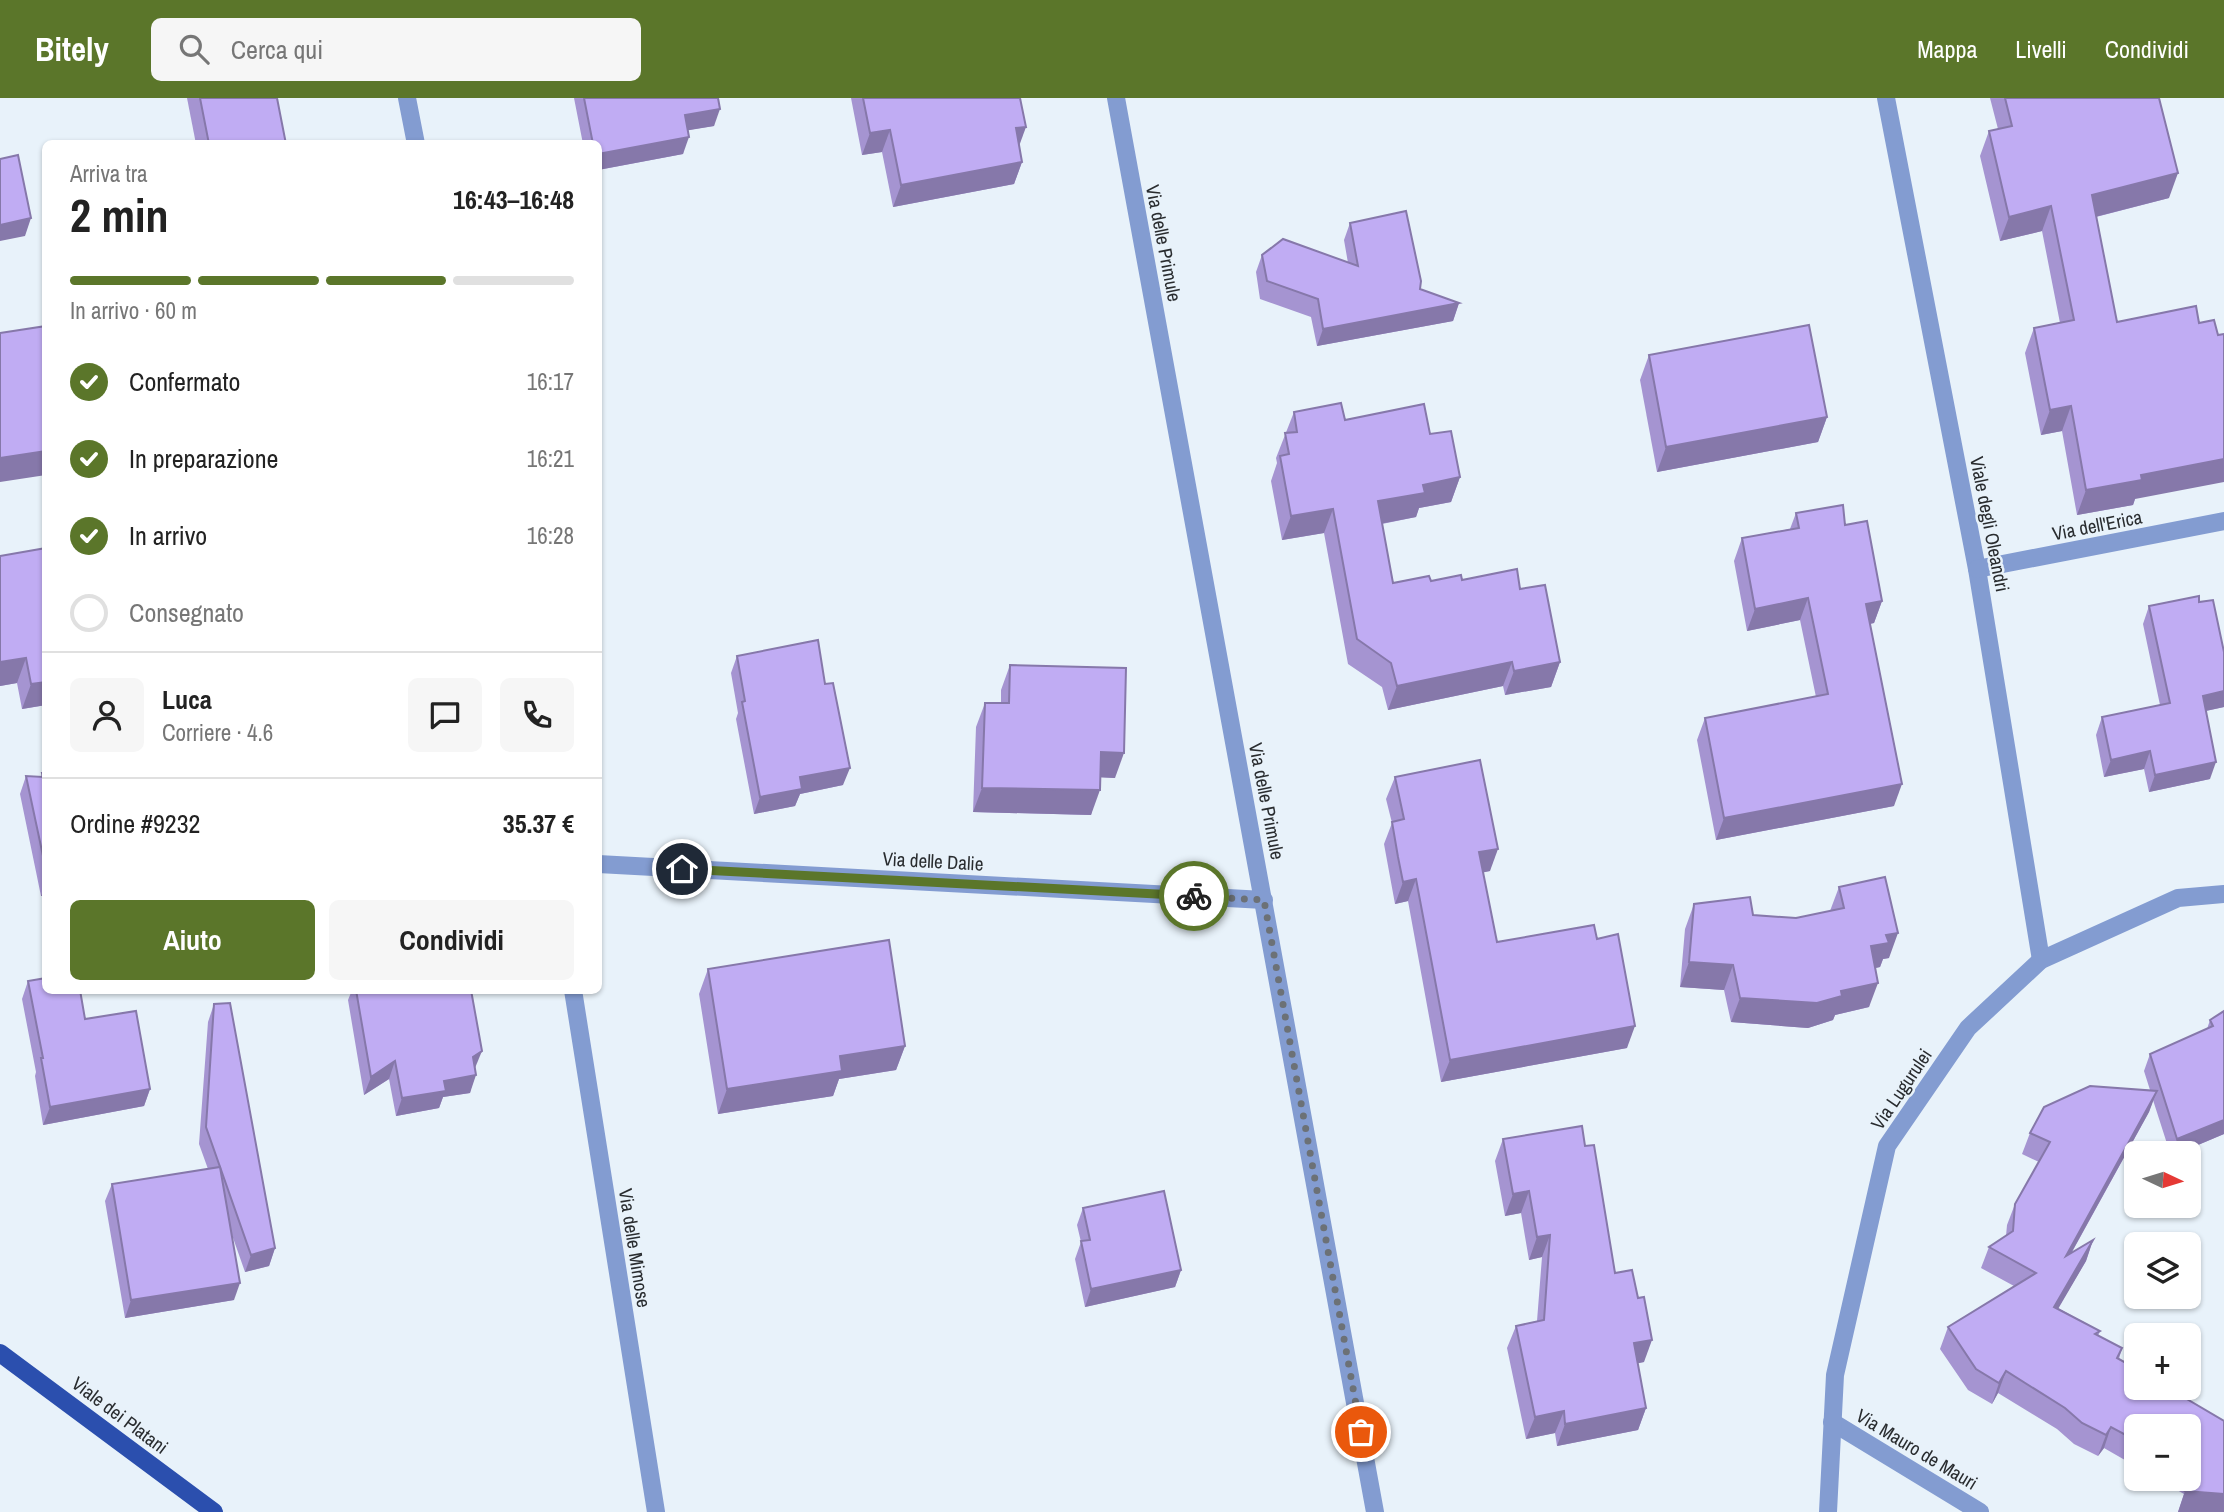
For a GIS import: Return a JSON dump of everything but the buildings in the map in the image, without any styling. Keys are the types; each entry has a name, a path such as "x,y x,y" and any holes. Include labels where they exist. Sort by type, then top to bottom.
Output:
{"main road":[{"name":"Viale dei Platani","path":"0,1353 214,1512"}],"street":[{"path":"407,98 415,140"},
{"name":"Via delle Primule","path":"1116,98 1375,1512"},
{"name":"Viale degli Oleandri","path":"1886,98 1977,569 2041,960"},
{"name":"Via dell'Erica","path":"1977,569 2224,521"},
{"name":"Via delle Dalie","path":"602,864 1264,900"},
{"name":"Via Lugurulei","path":"1828,1512 1835,1375 1887,1146 1968,1028 2041,960 2178,898 2224,894"},
{"name":"Via delle Mimose","path":"574,994 656,1512"},
{"name":"Via Mauro de Mauri","path":"1832,1422 1980,1512"}],"way so far":[{"path":"1194,896 1264,900 1361,1432"}],"route":[{"path":"682,869 1194,896"}]}
